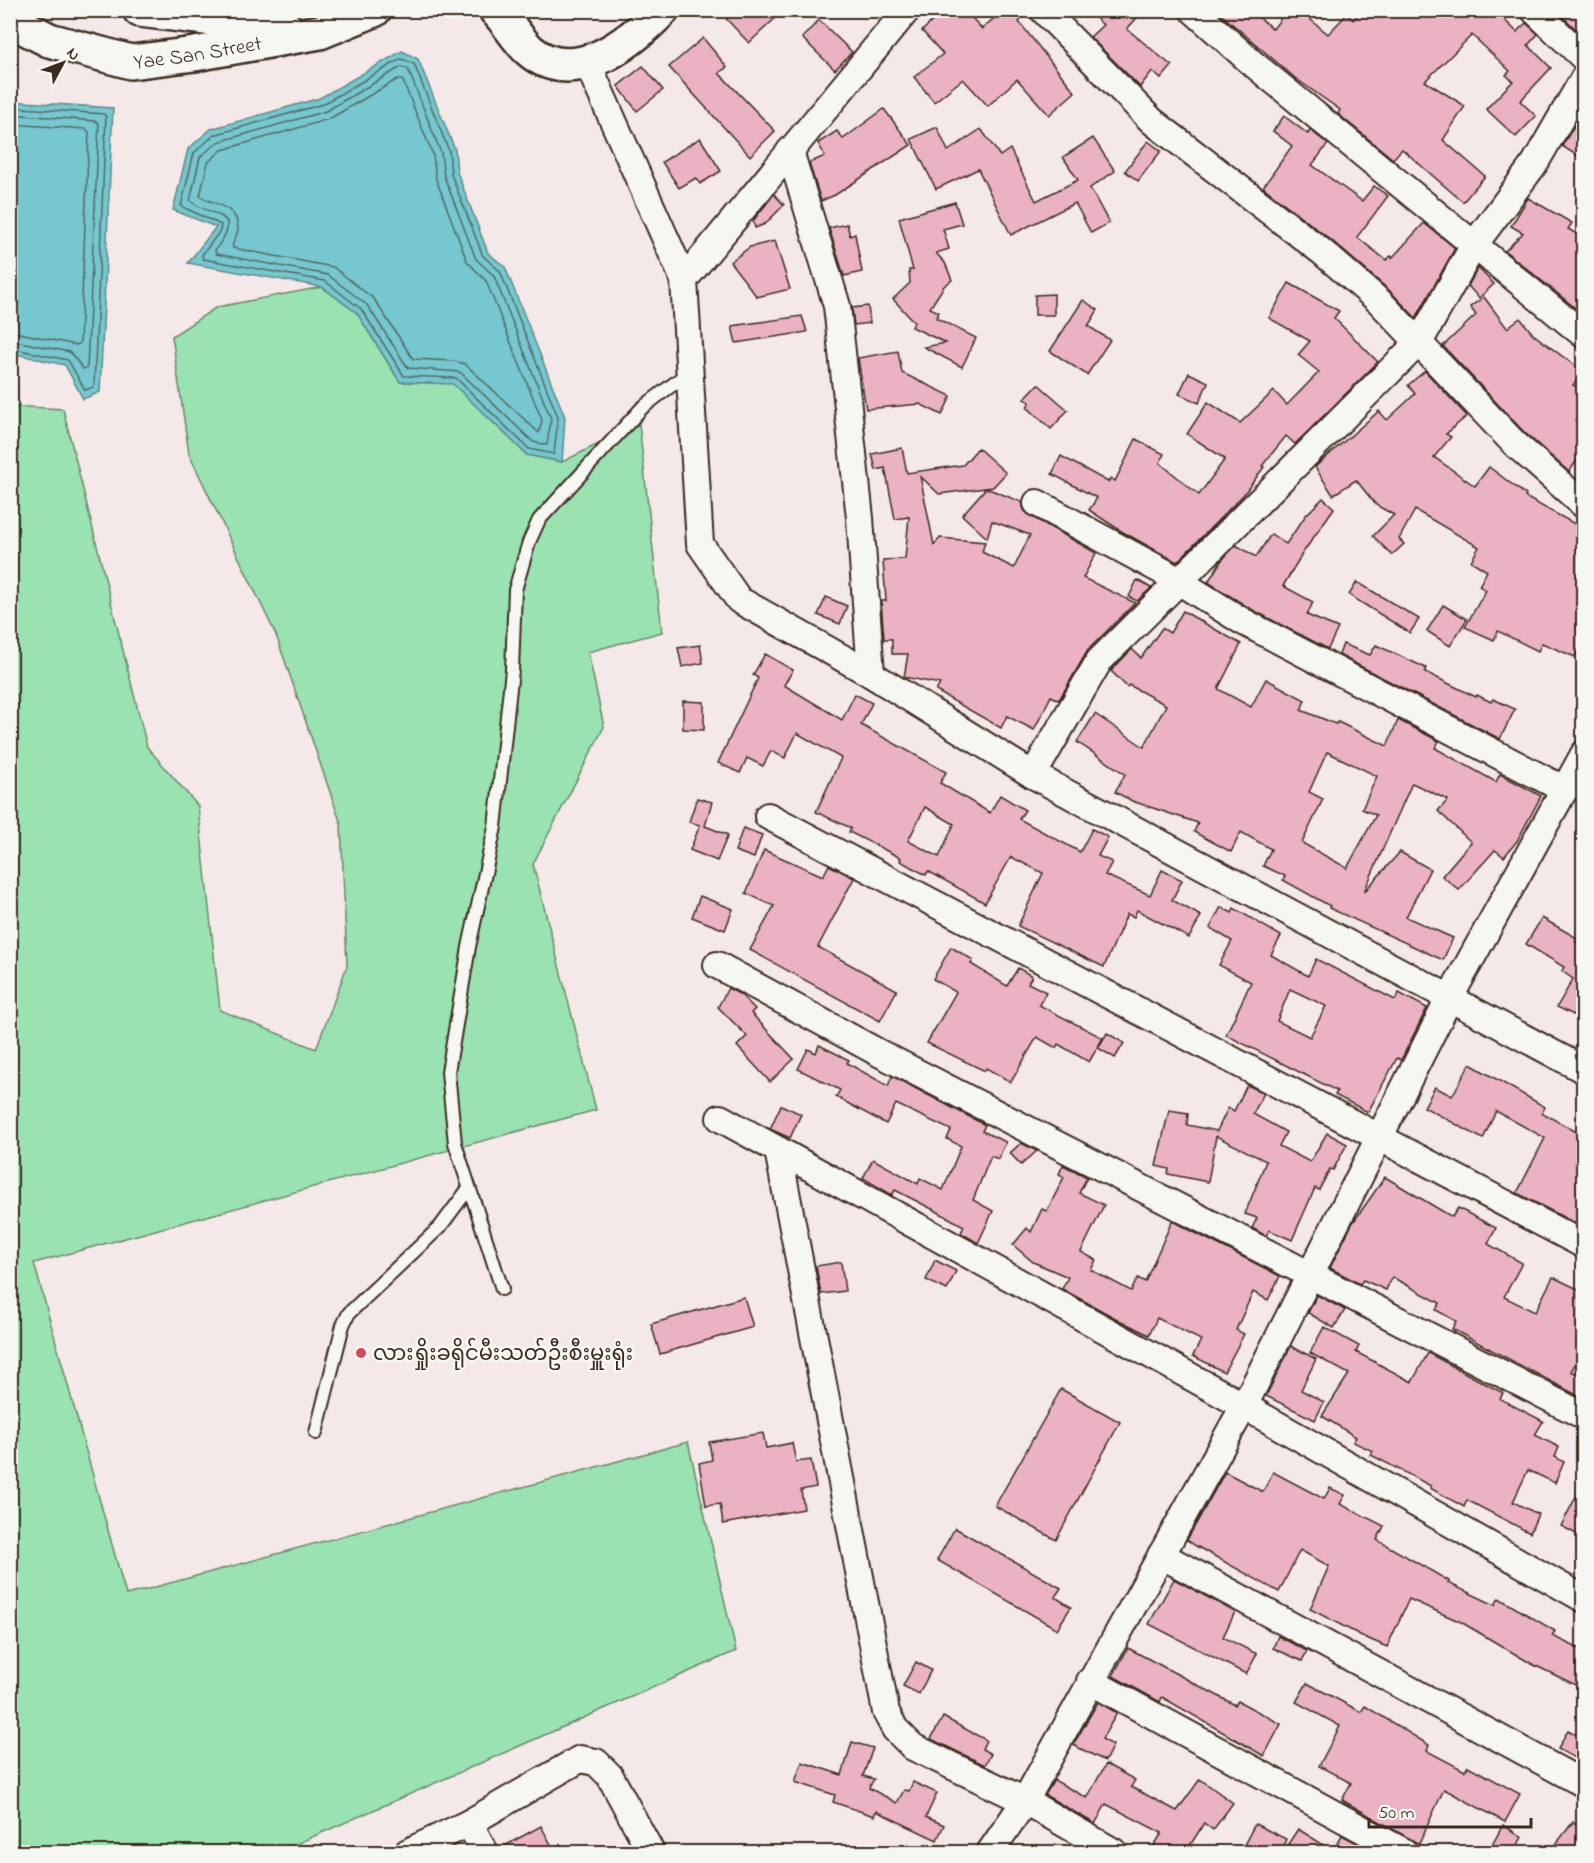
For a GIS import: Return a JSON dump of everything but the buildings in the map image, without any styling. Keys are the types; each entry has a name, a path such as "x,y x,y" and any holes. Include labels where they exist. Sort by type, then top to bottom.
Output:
{"main road":[{"path":"140,10 320,32"},
{"name":"Yae San Street","path":"10,20 49,40 131,62 195,54 320,32 374,10"},
{"path":"496,10 529,49 544,60 561,64 587,62 613,51 639,34 662,10"}],"street":[{"path":"684,280 907,10"},
{"path":"1044,10 1152,121 1321,251 1380,302 1420,341 1514,443 1584,505"},
{"path":"1193,10 1251,62 1584,335"},
{"path":"1534,10 1584,58"},
{"path":"587,62 684,280 699,544 739,600 871,674 1033,775 1584,1070"},
{"path":"1033,775 1100,662 1420,341 1474,244 1535,163 1584,78"},
{"path":"790,152 837,306 860,518 871,674"},
{"path":"1037,503 1164,573 1242,621 1564,790"},
{"path":"990,1852 1025,1801 1244,1406 1449,999 1584,754"},
{"path":"768,816 1584,1245"},
{"path":"717,965 881,1054 1584,1416"},
{"path":"720,1118 1244,1406 1584,1599"},
{"path":"778,1150 886,1712 895,1729 913,1748 1025,1801 1114,1852"},
{"path":"1161,1555 1584,1784"},
{"path":"1090,1681 1404,1852"},
{"path":"408,1852 469,1823 580,1759 596,1762 610,1776 651,1852"},
{"path":"469,1823 485,1852"}],"lane":[{"path":"502,1289 455,1143 447,1072 469,947 495,827 512,670 515,590 529,542 539,520 642,408 689,372"},
{"path":"316,1433 343,1325 349,1313 440,1227 469,1188"}],"green space":[{"path":"322,287 357,313 400,382 453,383 527,455 562,462 639,424 662,632 588,652 604,727 533,864 596,1110 34,1263 126,1595 688,1442 736,1651 278,1852 11,1852 10,406 63,409 147,747 198,806 220,1010 316,1049 347,966 341,824 276,635 189,454 172,336 217,307"}],"water":[{"path":"402,51 418,59 455,150 457,172 488,253 505,267 565,417 562,462 527,455 453,384 400,382 357,313 322,287 188,263 216,227 173,210 188,149 211,129 320,98"},
{"path":"10,101 113,108 100,392 83,399 65,365 11,353"}],"place":[{"name":"လားရှိုးခရိုင်မီးသတ်ဦးစီးမှူးရုံး","path":"361,1353"}]}
